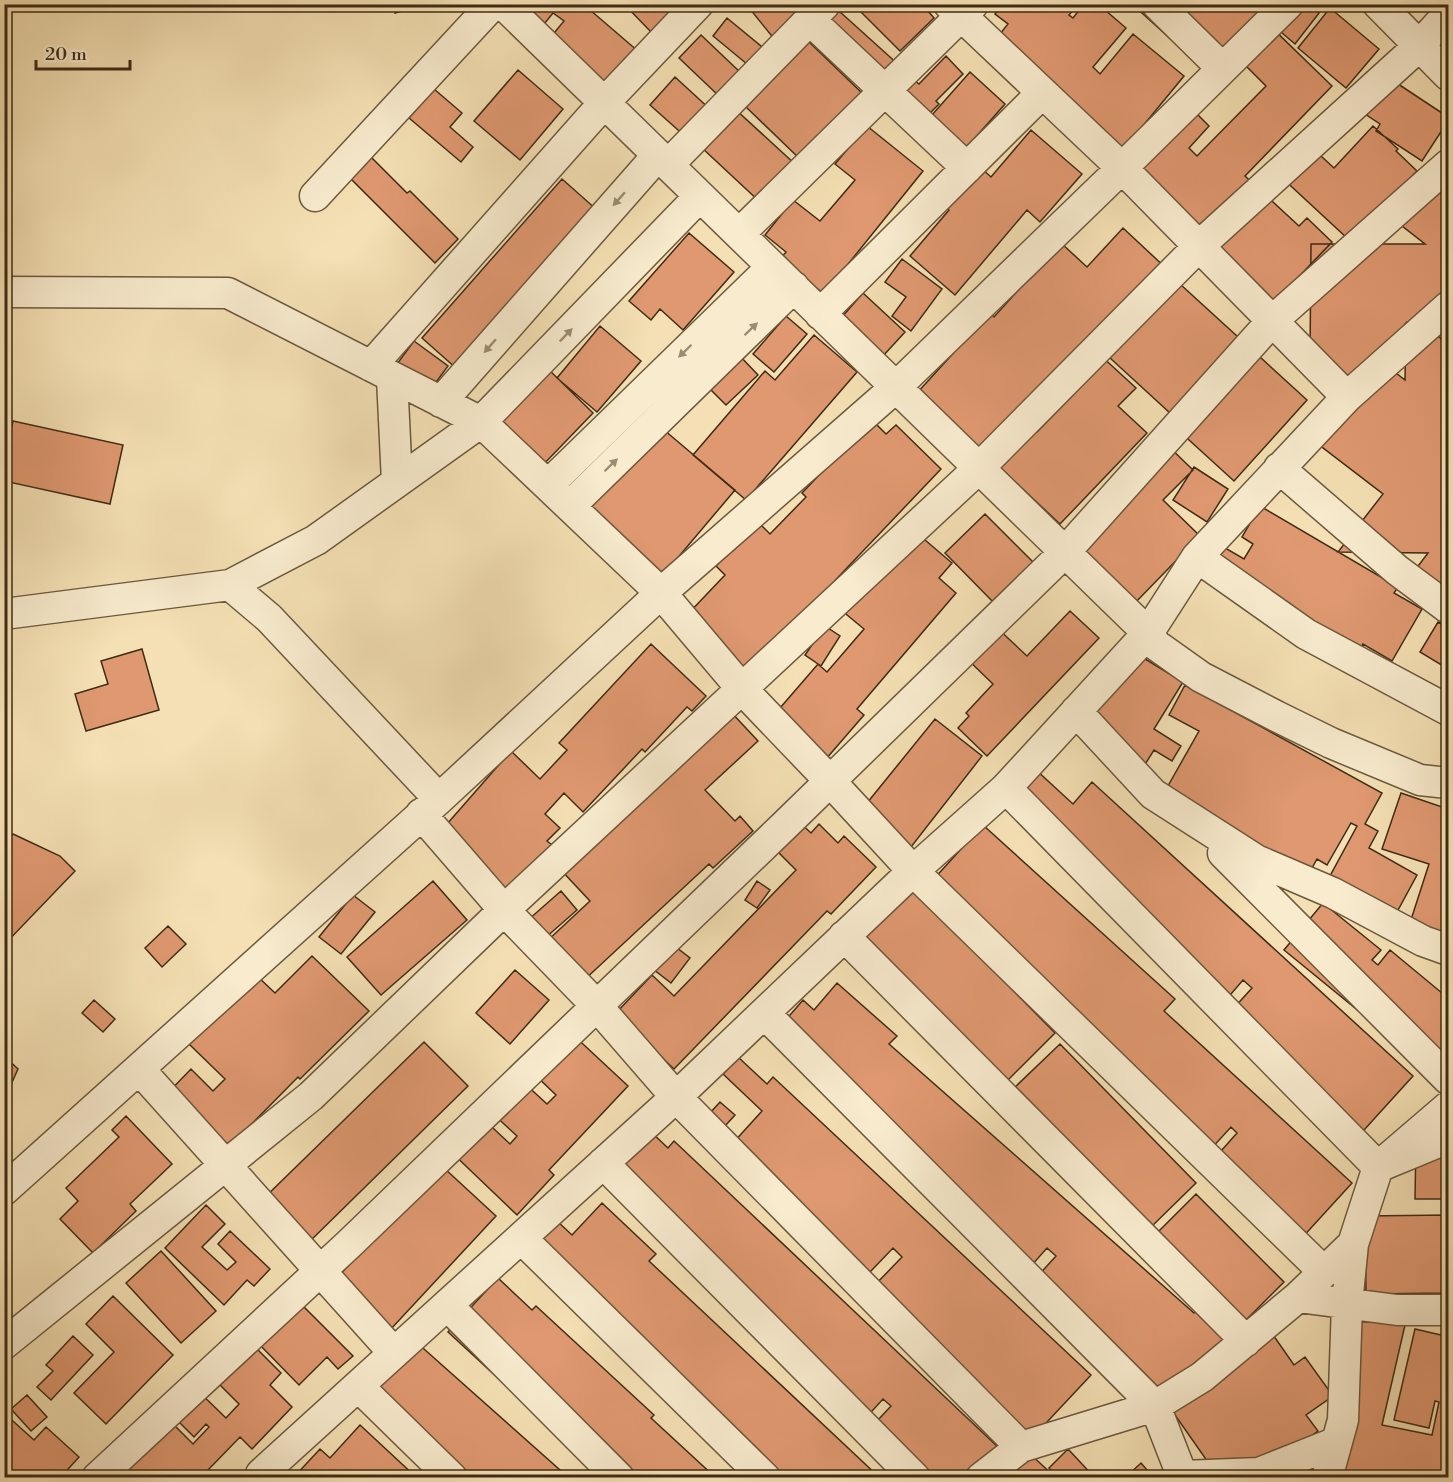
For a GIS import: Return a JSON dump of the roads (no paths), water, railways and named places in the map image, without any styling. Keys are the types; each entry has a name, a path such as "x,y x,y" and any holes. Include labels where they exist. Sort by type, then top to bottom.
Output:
{"street":[{"path":"315,196 493,4"},
{"path":"503,4 1148,633 1156,645 1201,677 1331,743 1420,780 1449,783"},
{"path":"397,482 381,372 604,103 698,4"},
{"path":"1157,4 1222,69"},
{"path":"4,1190 430,806 661,593 896,387 1288,4"},
{"path":"1378,4 1449,75"},
{"path":"739,234 885,91 961,9 1042,93 1122,168 1347,397"},
{"path":"441,402 663,160 818,12 885,91 967,168"},
{"path":"4,1344 311,1096 504,910 979,468 1199,246 1419,46 1449,14"},
{"path":"820,314 1042,93"},
{"path":"97,1478 320,1270 597,1006 1065,552 1272,321 1449,165"},
{"path":"4,614 230,585 316,540 481,422 700,196"},
{"path":"548,485 772,267"},
{"path":"570,506 794,287"},
{"path":"4,292 228,292 481,422 661,593 742,689 913,870 1324,1272"},
{"path":"261,1476 676,1097 913,870 1006,788 1148,633 1197,557 1347,397 1449,307"},
{"path":"1279,468 1397,570 1449,608"},
{"path":"1197,557 1306,634 1449,710"},
{"path":"230,585 269,618 430,806 504,910 597,1006 676,1097 1022,1448"},
{"path":"1076,711 1153,794 1256,860 1333,893 1436,945 1449,965"},
{"path":"1006,788 1378,1167"},
{"path":"1185,814 1449,1079"},
{"path":"1298,928 1333,893"},
{"path":"844,936 1246,1341"},
{"path":"764,1013 1155,1406 1183,1477 1260,1475 1337,1442"},
{"path":"139,1069 394,1353"},
{"path":"1327,1478 1343,1419 1347,1304 1353,1244 1378,1167 1449,1107"},
{"path":"1378,1167 1449,1138"},
{"path":"603,1163 915,1478"},
{"path":"521,1238 765,1478"},
{"path":"981,1478 1022,1448 1155,1406 1202,1377 1298,1297 1353,1244"},
{"path":"1298,1297 1397,1310 1449,1310"},
{"path":"447,1305 619,1478"},
{"path":"358,1386 452,1478"}]}
